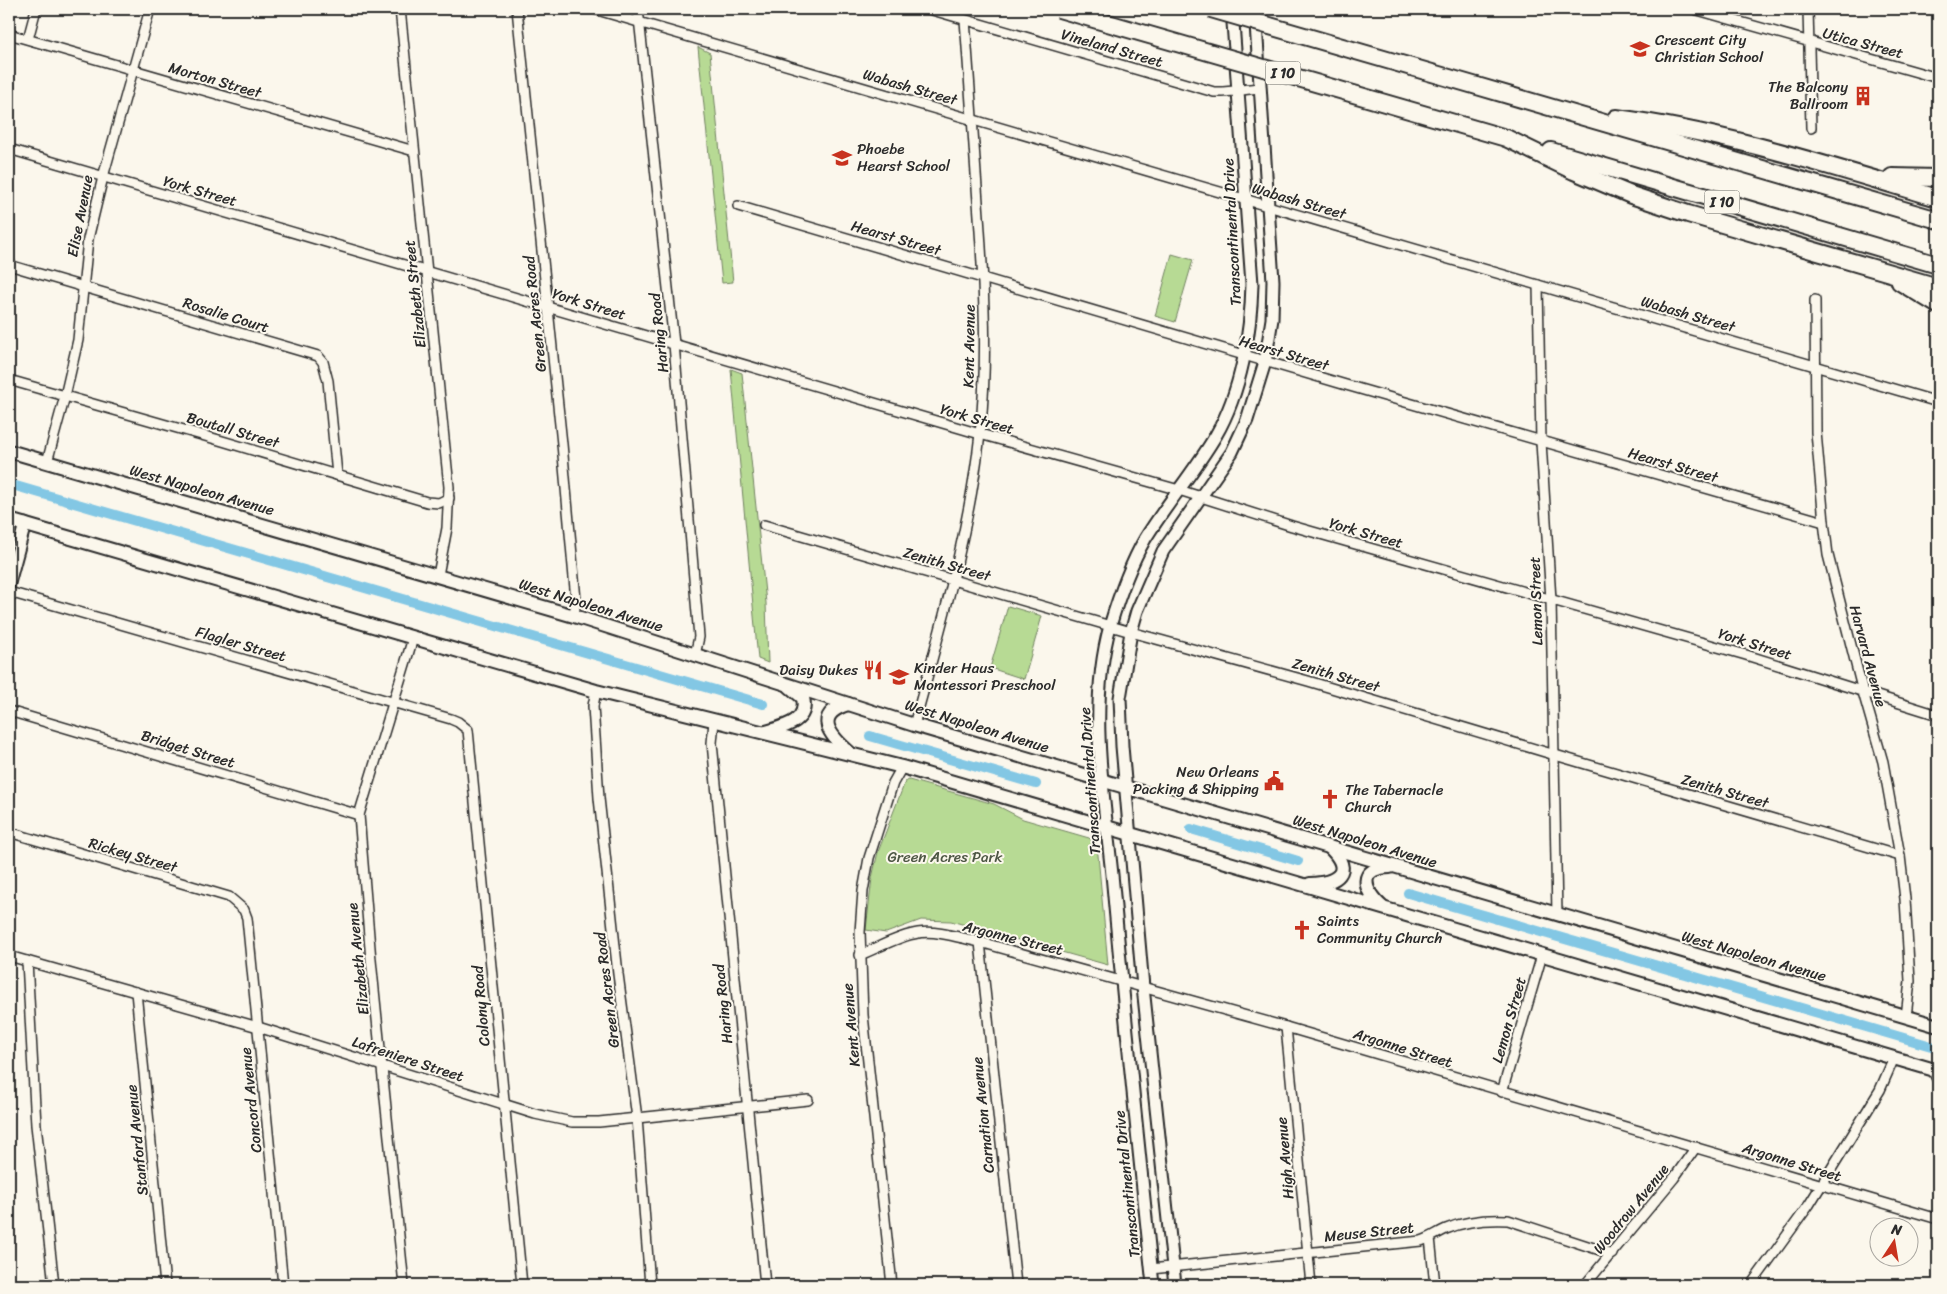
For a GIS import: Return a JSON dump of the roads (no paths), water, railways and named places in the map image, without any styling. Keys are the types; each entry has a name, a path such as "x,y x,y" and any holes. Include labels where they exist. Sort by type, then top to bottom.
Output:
{"highway":[{"name":"I 10","path":"1059,9 1938,265"},
{"path":"1211,9 1938,220"},
{"path":"1564,111 1682,127 1816,162 1938,198"},
{"path":"1506,138 1574,171 1631,195 1938,286"},
{"path":"1816,162 1904,179 1938,178"},
{"path":"1852,261 1900,282 1938,305"}],"main road":[{"name":"West Napoleon Avenue","path":"9,451 574,616 914,725 1938,1026"},
{"path":"9,520 596,691 902,767 1935,1070"},
{"path":"763,733 793,723 800,717 803,710 803,698 785,684"},
{"path":"848,704 837,707 832,711 828,717 827,725 830,733 851,754"},
{"path":"1300,885 1324,883 1339,876 1342,870 1341,863 1329,847"},
{"path":"1383,909 1371,898 1366,887 1366,879 1371,871 1395,867"}],"street":[{"path":"28,40 36,9"},
{"name":"Elise Avenue","path":"47,462 78,340 88,239 103,177 150,9"},
{"name":"Elizabeth Street","path":"400,9 449,498 447,528 438,576"},
{"name":"Green Acres Road","path":"517,9 576,600 574,616"},
{"name":"Wabash Street","path":"594,9 1938,402"},
{"name":"Haring Road","path":"638,9 674,344 699,637 695,654"},
{"name":"Vineland Street","path":"929,9 1214,92 1228,93 1260,88"},
{"name":"Transcontinental Drive","path":"1152,1285 1121,980 1098,720 1101,669 1110,626 1132,564 1146,538 1216,434 1228,411 1245,356 1251,314 1252,284 1232,9"},
{"path":"1175,1285 1143,987 1122,746 1120,698 1131,632 1137,611 1163,551 1232,452 1247,420 1265,362 1272,319 1273,281 1255,9"},
{"name":"Utica Street","path":"1694,9 1938,78"},
{"path":"1808,9 1811,128"},
{"name":"Kent Avenue","path":"914,725 954,580 967,518 980,434 985,355 983,278 965,20"},
{"name":"Morton Street","path":"9,34 414,151"},
{"name":"York Street","path":"9,149 980,434 1179,490 1292,526 1746,655 1938,715"},
{"name":"Hearst Street","path":"738,206 1265,362 1824,522"},
{"name":"Rosalie Court","path":"9,266 318,356 323,362 328,381 337,476"},
{"name":"Lemon Street","path":"1538,285 1541,442 1551,600 1557,915"},
{"name":"Harvard Avenue","path":"1815,300 1816,432 1828,555 1863,692 1884,762 1900,856 1905,898 1910,981 1906,1017"},
{"name":"Boutall Street","path":"9,380 427,502 439,502 449,498"},
{"path":"9,584 25,524"},
{"name":"Zenith Street","path":"764,525 1110,626 1308,681 1900,856"},
{"name":"Flagler Street","path":"9,592 393,702 458,722 465,726"},
{"name":"Elizabeth Avenue","path":"404,1285 358,815 413,638"},
{"name":"Green Acres Road","path":"596,691 592,706 599,798 618,974 637,1118 650,1285"},
{"name":"Bridget Street","path":"9,711 358,815"},
{"name":"Haring Road","path":"714,721 712,743 765,1285"},
{"name":"Colony Road","path":"465,726 470,736 522,1285"},
{"name":"Kent Avenue","path":"892,1285 863,1015 860,955 863,891 869,858 893,783 902,767"},
{"name":"Rickey Street","path":"9,832 229,897 245,912"},
{"name":"Concord Avenue","path":"245,912 283,1285"},
{"name":"Argonne Street","path":"860,955 898,939 917,934 932,933 980,942 1286,1027 1938,1219"},
{"name":"Carnation Avenue","path":"980,942 1016,1285"},
{"name":"Lemon Street","path":"1502,1092 1542,955"},
{"name":"Lafreniere Street","path":"9,956 258,1027 535,1114 572,1122 599,1122 808,1100"},
{"path":"27,961 36,1125 54,1285"},
{"name":"Stanford Avenue","path":"136,992 164,1285"},
{"name":"High Avenue","path":"1286,1027 1311,1285"},
{"path":"1751,1285 1822,1185 1880,1090 1894,1058"},
{"path":"1935,1070 1938,1081"},
{"name":"Woodrow Avenue","path":"1585,1285 1674,1178 1696,1148"},
{"name":"Meuse Street","path":"1151,1268 1421,1241 1446,1229 1467,1222 1494,1219 1508,1220 1612,1254"},
{"path":"1430,1238 1435,1285"}],"waterway":[{"path":"9,484 763,704"},
{"path":"870,736 1036,784"},
{"path":"1191,829 1298,861"},
{"path":"1408,893 1938,1048"}],"place":[{"name":"Crescent City Christian School","path":"1640,49"},
{"name":"The Balcony Ballroom","path":"1863,96"},
{"name":"Phoebe Hearst School","path":"842,158"},
{"name":"Daisy Dukes","path":"873,670"},
{"name":"Kinder Haus Montessori Preschool","path":"899,677"},
{"name":"New Orleans Packing & Shipping","path":"1274,781"},
{"name":"The Tabernacle Church","path":"1330,799"},
{"name":"Saints Community Church","path":"1302,930"}],"park label":[{"name":"Green Acres Park","path":"945,857"}]}
